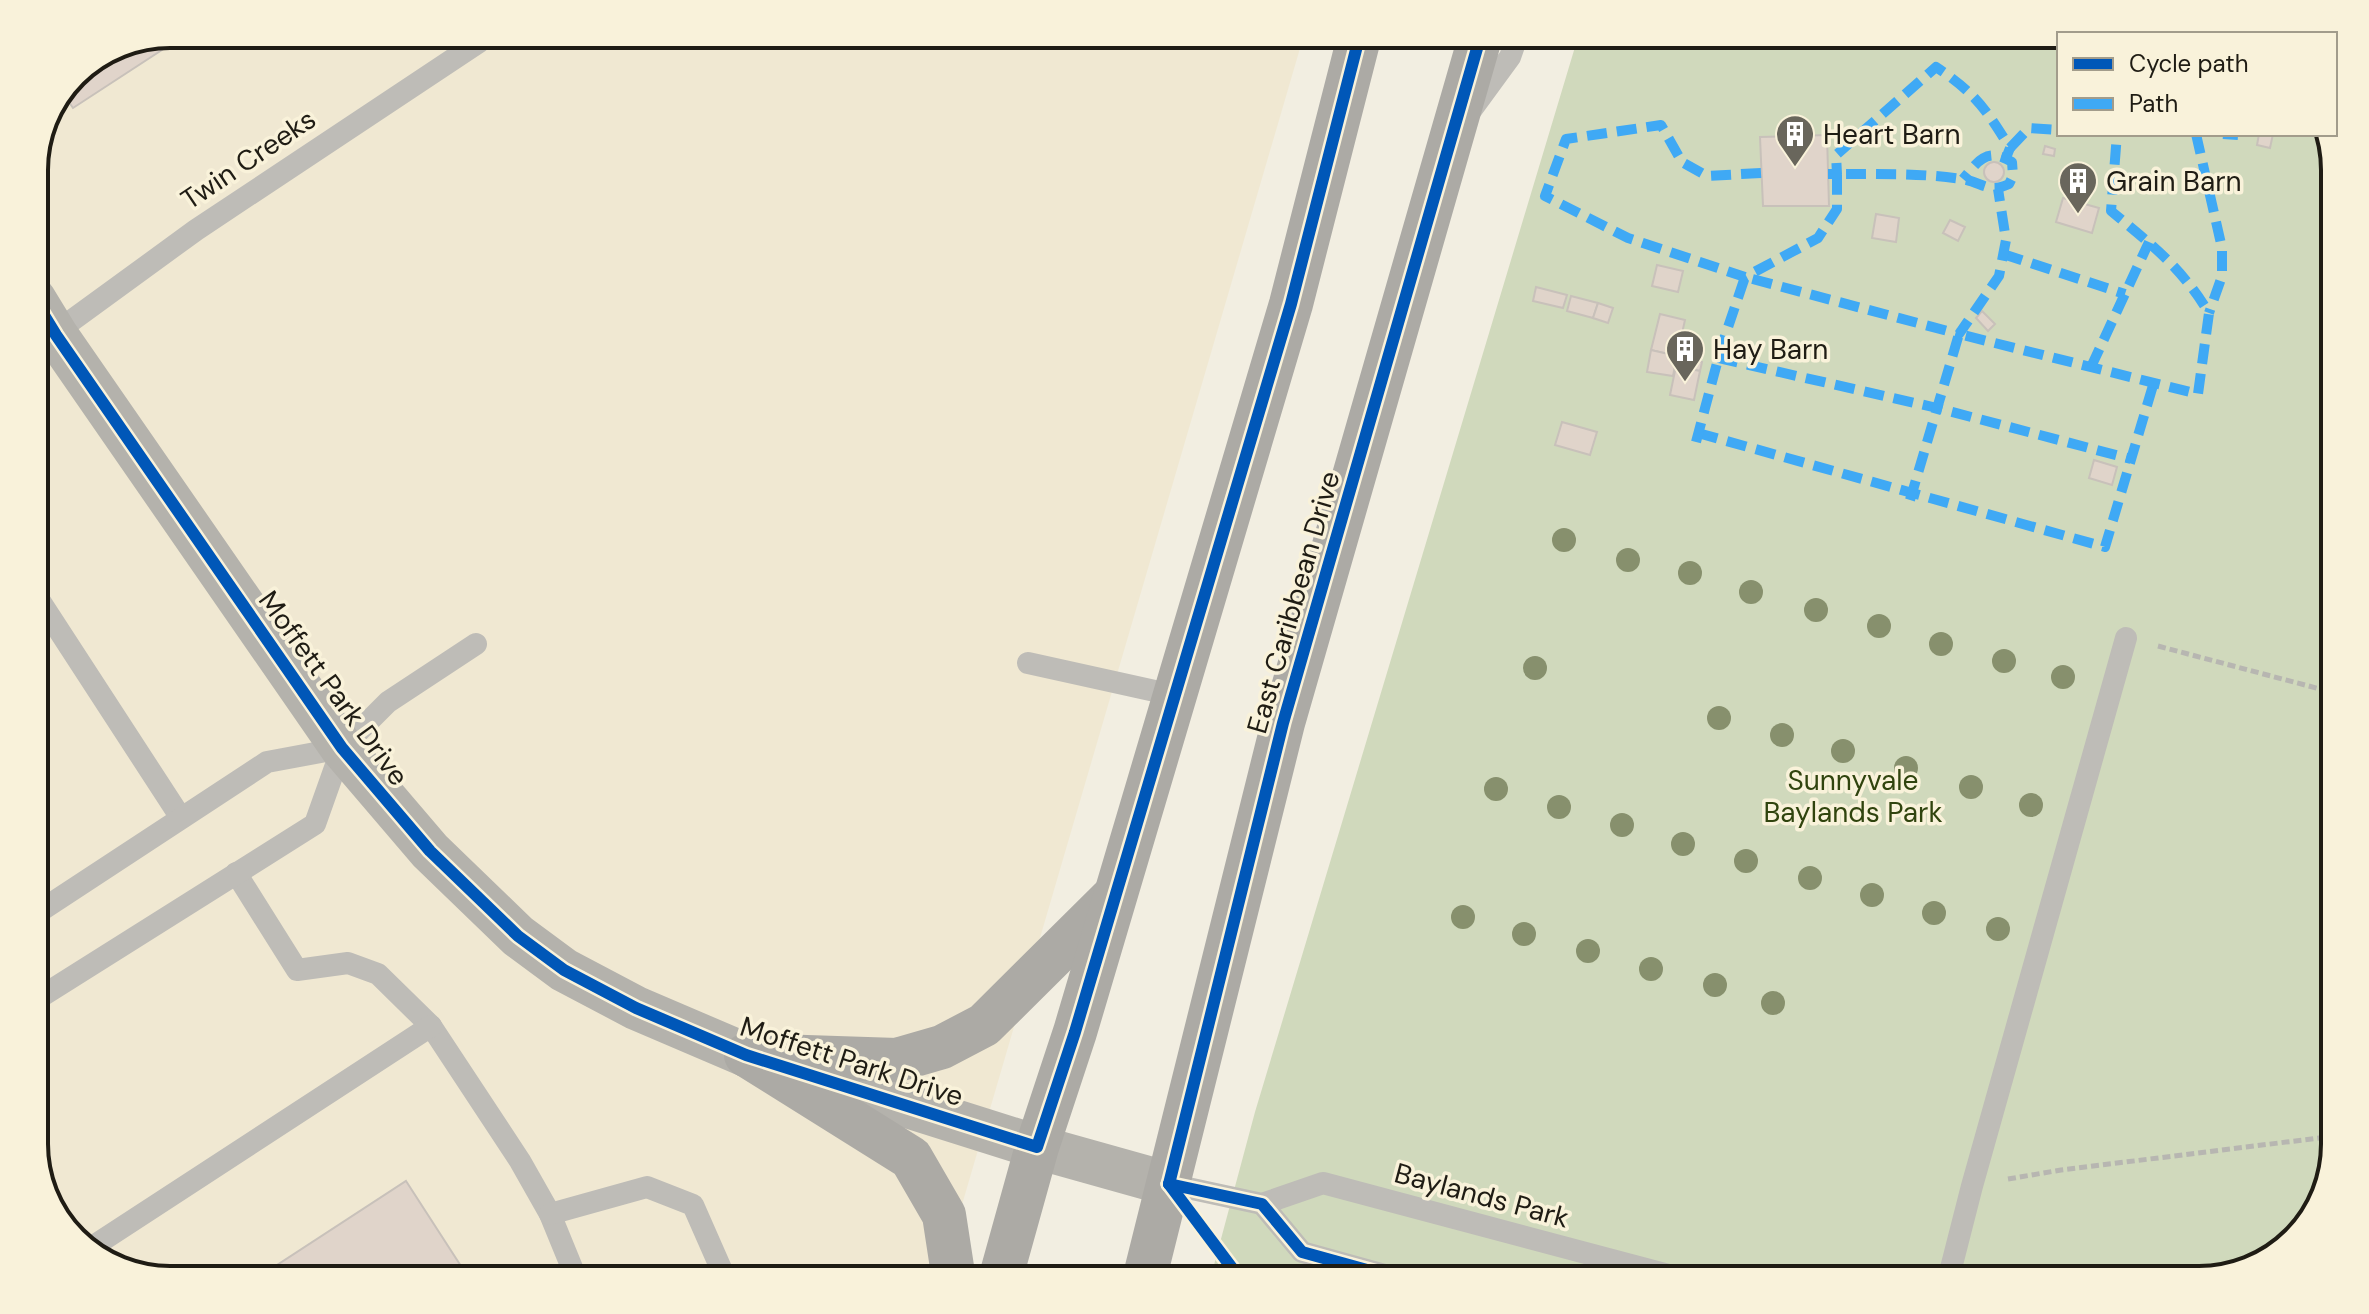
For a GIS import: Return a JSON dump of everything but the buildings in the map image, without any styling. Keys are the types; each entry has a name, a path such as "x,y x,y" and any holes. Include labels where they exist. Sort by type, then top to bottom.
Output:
{"main road":[{"path":"1004,1266 1291,304 1356,48"},
{"name":"East Caribbean Drive","path":"1148,1266 1283,723 1477,48"},
{"path":"746,1055 897,1060 942,1047 984,1025 1115,894"},
{"path":"746,1055 911,1158 944,1215 952,1266"}],"street":[{"name":"Moffett Park Drive","path":"48,337 342,748 430,851 518,936 564,970 636,1008 746,1055 1037,1147 1169,1184"}],"lane":[{"name":"Twin Creeks","path":"48,323 173,246 470,48"},
{"path":"1453,136 1510,57 1513,48"},
{"path":"48,632 181,818"},
{"path":"1952,1266 2126,638"},
{"path":"48,992 315,824 342,748 388,702 476,644"},
{"path":"1028,663 1173,695"},
{"path":"48,906 267,762 342,748"},
{"path":"236,873 297,970 348,963 378,974 431,1026 515,1153 550,1214 571,1266"},
{"path":"99,1243 431,1026"},
{"name":"Baylands Park","path":"1262,1204 1323,1183 1634,1266"},
{"path":"1169,1184 1262,1204 1302,1252 1352,1266"},
{"path":"550,1214 647,1187 693,1205 720,1266"}],"path":[{"path":"2126,638 2321,689"},
{"path":"1972,1186 2061,1170 2321,1138"}],"shaded area":[{"path":"170,48 1300,48 944,1266 170,1266 123,1257 84,1230 64,1205 54,1183 48,1152 48,162 52,138 61,116 89,78 131,54"}],"green space":[{"name":"Sunnyvale Baylands Park","path":"1575,48 2057,48 2057,136 2316,136 2321,162 2321,1144 2312,1191 2285,1230 2246,1257 2199,1266 1214,1266 1255,1112"}],"marked path":[{"path":"1828,174 1837,174 1836,155 1936,67 1961,85 1986,112 2010,148 2006,158"},
{"path":"1761,173 1707,176 1682,162 1661,125 1566,139 1545,196 1628,238 1745,277 1818,238 1837,209 1837,174 1931,176 1969,180 1996,188 2009,184 2013,176 2012,162 1996,156 1984,158 1963,179"},
{"path":"2010,148 2029,128 2057,130"},
{"path":"1910,500 1959,334 2198,394 2209,313 2176,269 2111,211 2117,136"},
{"path":"2196,136 2222,248 2222,276 2209,313"},
{"path":"1696,442 1721,348 1745,277 1959,334 1999,276 2006,240 1998,189"},
{"path":"2091,367 2149,242"},
{"path":"2003,254 2125,294"},
{"path":"1718,358 1937,408 2131,459"},
{"path":"1698,433 2105,547 2154,382"}],"cycle path":[{"path":"48,322 342,748 430,851 518,936 564,970 636,1008 746,1055 1037,1147 1075,1032 1291,304 1356,48"},
{"path":"1169,1184 1283,723 1477,48"},
{"path":"1169,1184 1262,1204 1302,1252 1352,1266"},
{"path":"1169,1184 1230,1266"}],"place":[{"name":"Heart Barn","path":"1795,168"},
{"name":"Grain Barn","path":"2078,215"},
{"name":"Hay Barn","path":"1685,383"}]}
